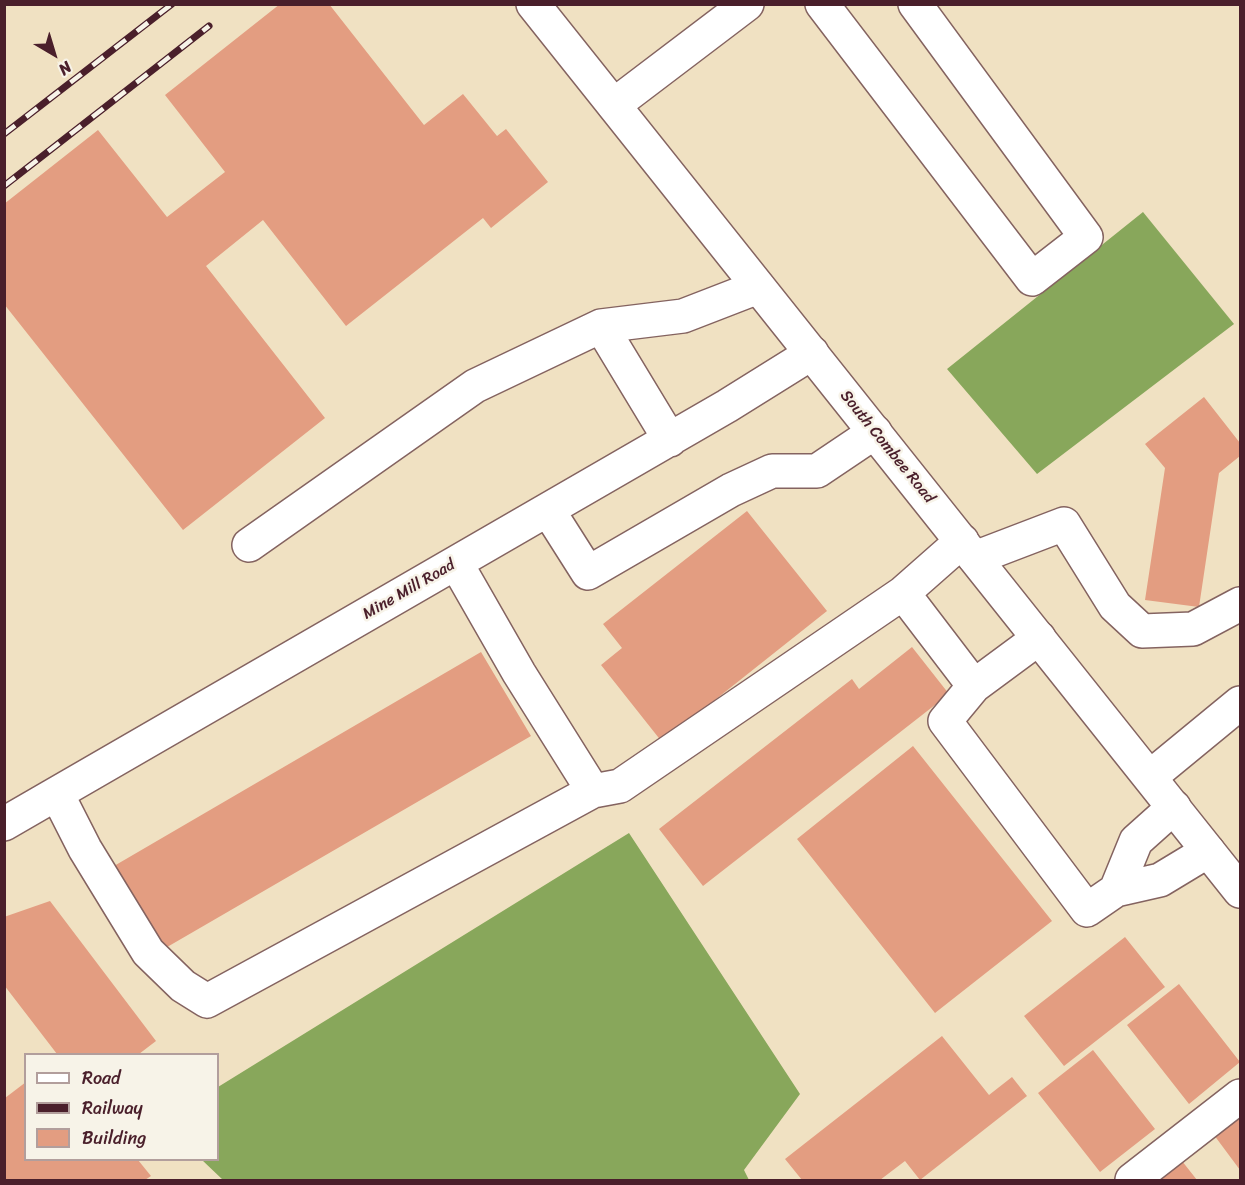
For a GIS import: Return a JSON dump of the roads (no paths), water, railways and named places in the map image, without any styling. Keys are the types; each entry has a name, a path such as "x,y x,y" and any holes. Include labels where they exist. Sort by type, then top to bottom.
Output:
{"main road":[{"name":"South Combee Road","path":"533,4 1240,891"},
{"path":"614,105 747,4"},
{"path":"835,9 1032,279 1086,237 915,4"},
{"path":"249,545 475,386 602,326 683,316 758,287"},
{"path":"602,326 670,440"},
{"name":"Mine Mill Road","path":"4,824 670,440 812,353"},
{"path":"548,510 588,573 731,490 772,471 817,471 875,432"},
{"path":"57,794 85,849 148,952 183,986 207,1001 593,791 620,786 969,549 1064,524 1115,606 1142,631 1193,629 1240,604"},
{"path":"456,563 519,673 593,791"},
{"path":"903,593 974,686"},
{"path":"1039,638 974,686 945,721 1087,910 1116,890 1161,880 1208,850"},
{"path":"1150,777 1240,703"},
{"path":"1116,890 1136,841 1174,807"},
{"path":"1132,1180 1240,1096"}],"railway":[{"path":"4,134 172,4"},
{"path":"4,186 209,26"}]}
